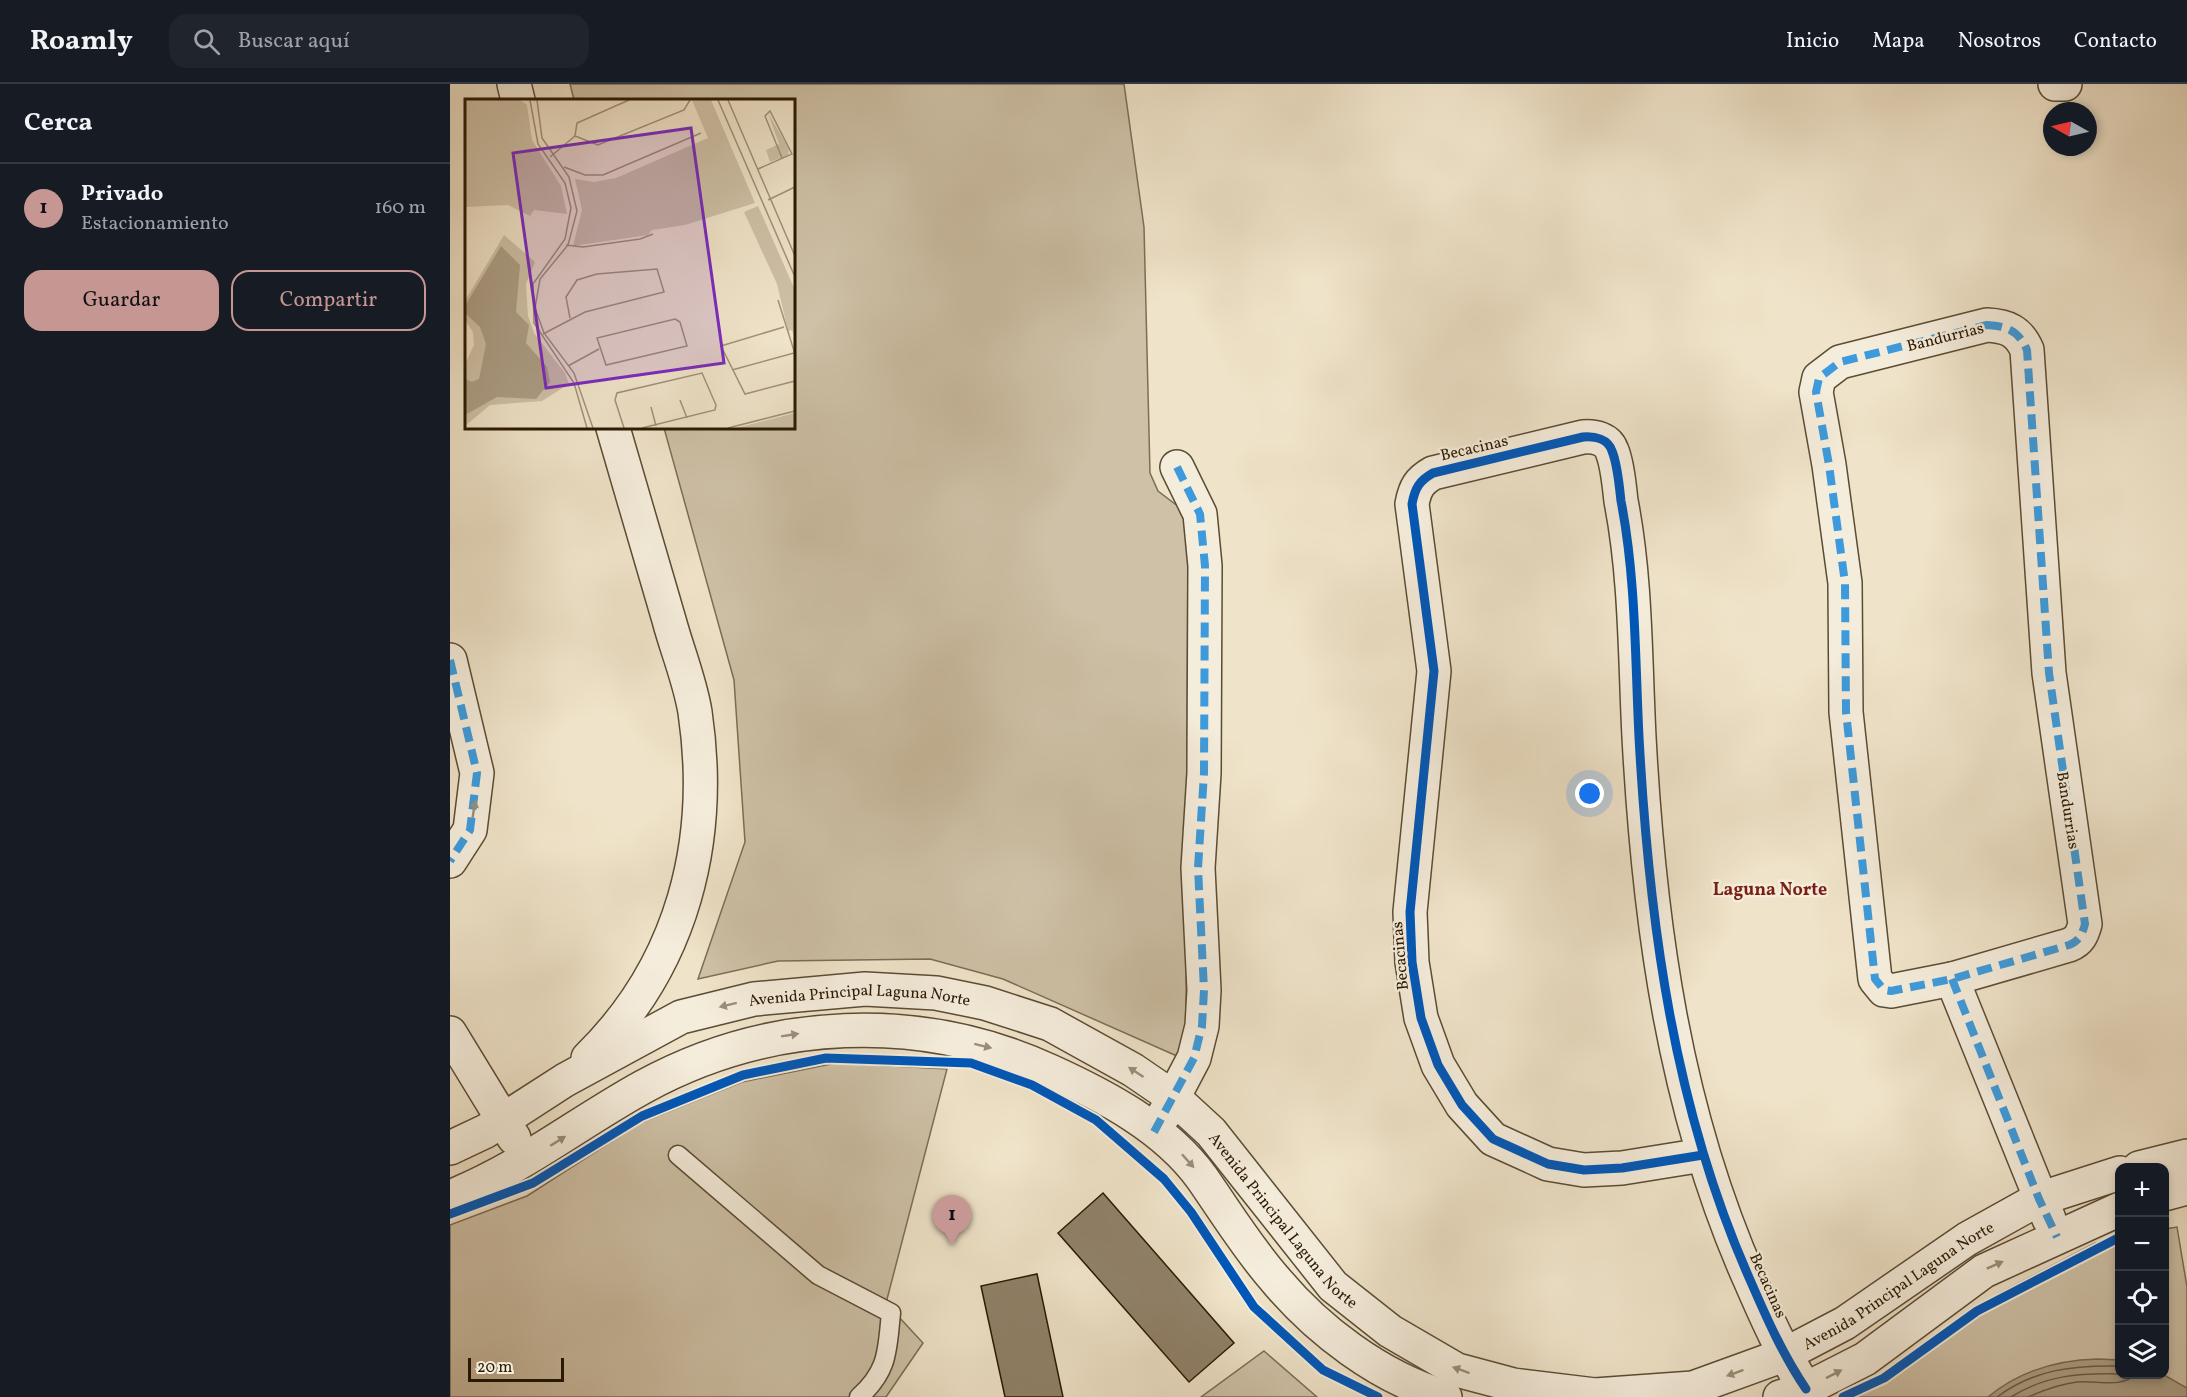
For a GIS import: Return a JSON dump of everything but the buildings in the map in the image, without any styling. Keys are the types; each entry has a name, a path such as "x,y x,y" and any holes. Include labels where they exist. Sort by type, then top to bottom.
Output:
{"street":[{"path":"514,84 518,99"},
{"path":"2055,84 2065,84"},
{"name":"Bandurrias","path":"1987,325 2001,325 2022,337 2027,350 2049,673 2085,924 2083,934 2076,942 1952,979 1891,991 1884,990 1875,979 1846,712 1845,583 1829,465 1816,392 1820,378 1840,362 1987,325"},
{"path":"565,1080 612,1034 661,959 685,900 699,834 701,773 695,709 613,429"},
{"name":"Becacinas","path":"1703,1155 1622,1168 1584,1170 1548,1164 1493,1139 1462,1105 1438,1065 1421,1018 1412,962 1410,912 1434,671 1412,504 1415,490 1421,480 1433,473 1583,437 1600,438 1612,451 1630,545 1641,762 1651,896 1672,1035 1703,1155 1731,1237 1784,1355 1793,1393"},
{"path":"1154,1132 1194,1058 1202,1026 1204,990 1198,868 1204,773 1205,566 1200,514 1177,466"},
{"path":"450,660 477,773 470,830 450,861"},
{"path":"1952,979 2039,1199 2057,1237"},
{"path":"644,984 650,1011 660,1019 671,1023"},
{"name":"Avenida Principal Laguna Norte","path":"450,1148 503,1121 565,1080 681,1017 754,999 865,988 936,993 985,1003 1050,1024 1133,1070 1174,1098 1211,1132 1333,1287 1390,1331 1457,1370 1513,1385 1595,1395 1693,1388 1784,1355 1845,1323 1967,1239 2039,1199 2115,1175"},
{"name":"Avenida Principal Laguna Norte","path":"450,1197 529,1160 641,1088 694,1062 753,1042 813,1032 908,1031 1002,1051 1079,1085 1126,1112 1187,1159 1274,1279 1346,1348 1417,1389 1445,1397"},
{"path":"450,1033 529,1160"},
{"path":"2156,1163 2187,1156"},
{"path":"2169,1193 2187,1188"},
{"name":"Avenida Principal Laguna Norte","path":"1793,1393 1865,1359 1984,1270 2115,1211"}],"lane":[{"path":"678,1155 818,1275 891,1313 886,1362 869,1388 860,1397"}],"shaded area":[{"path":"570,84 1124,84 1144,227 1150,473 1158,491 1179,507 1188,521 1186,1060 1003,979 930,959 778,961 698,979 745,842 734,680 664,429 795,429 795,99 574,99"},
{"path":"836,1063 947,1069 886,1303 923,1343 886,1397 450,1397 450,1225 527,1196 640,1123 742,1082"},
{"path":"2177,1227 2187,1287 2187,1397 1845,1397 1870,1386 1924,1355 1998,1294 2095,1243 2115,1239 2115,1379 2169,1379 2169,1228"},
{"path":"1264,1351 1317,1397 1201,1397"}],"water":[{"path":"2083,1360 2115,1360 2115,1379 2169,1378 2187,1388 2187,1397 1988,1397 2012,1380 2026,1374 2053,1365"}],"marked path":[{"path":"1987,325 2012,331 2020,338 2027,350 2049,673 2085,924 2080,937 2069,945 1952,979 1891,991 1884,990 1875,979 1846,712 1845,583 1829,465 1816,392 1819,378 1840,362 1987,325"},
{"path":"1154,1132 1194,1058 1202,1026 1204,990 1198,868 1204,773 1205,566 1200,514 1177,467"},
{"path":"450,660 477,773 470,830 450,861"},
{"path":"1952,979 2039,1199 2057,1237"}],"cycle path":[{"path":"1703,1155 1622,1168 1584,1170 1548,1164 1493,1139 1462,1105 1438,1065 1421,1018 1412,962 1410,912 1434,671 1412,504 1418,486 1433,473 1583,437 1601,439 1612,451 1617,469 1630,559 1639,737 1650,876 1670,1015 1684,1083 1702,1150 1724,1217 1769,1323 1806,1389"},
{"path":"450,1214 533,1183 642,1116 743,1075 826,1058 971,1063 1032,1085 1096,1120 1164,1179 1191,1212 1254,1307 1323,1370 1378,1397"},
{"path":"1843,1397 1884,1378 1977,1311 2115,1240"}],"place":[{"name":"Privado","path":"952,1245"}],"district":[{"name":"Laguna Norte","path":"1770,889"}]}
